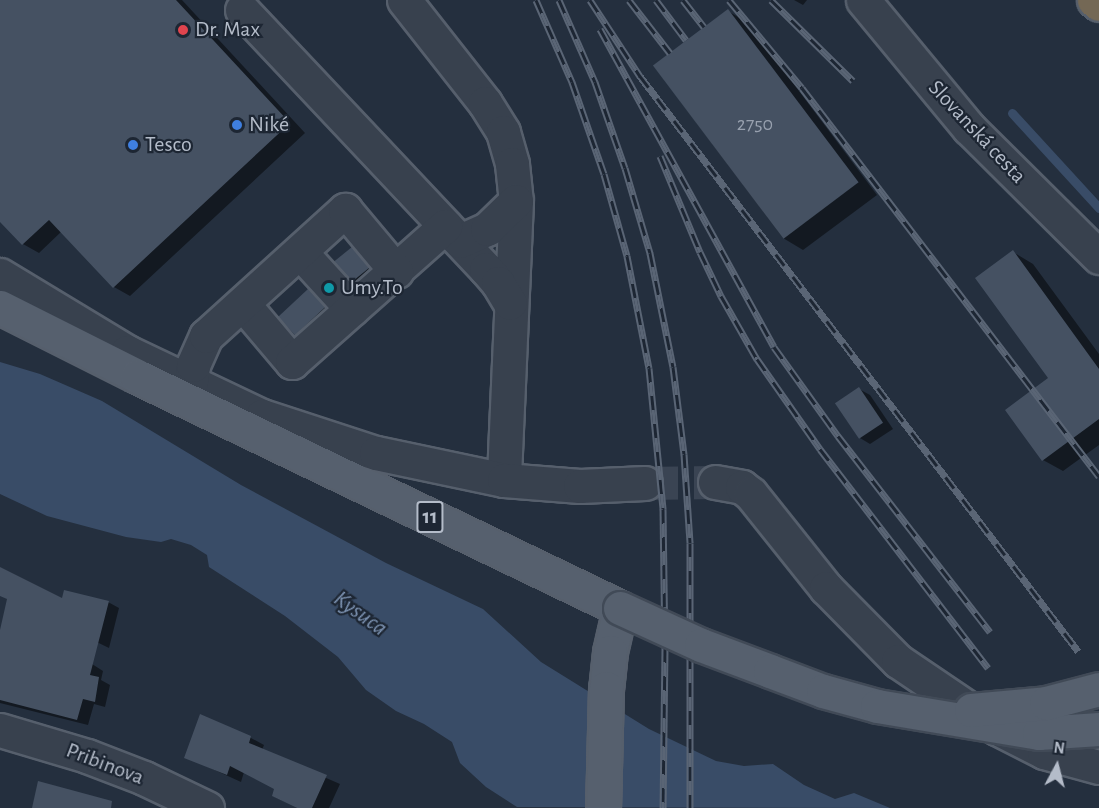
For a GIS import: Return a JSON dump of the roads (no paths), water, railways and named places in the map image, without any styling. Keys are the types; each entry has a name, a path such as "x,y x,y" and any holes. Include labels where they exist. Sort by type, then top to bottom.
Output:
{"highway":[{"path":"1094,0 1099,4"}],"main road":[{"name":"11","path":"0,307 147,381 620,608"},
{"path":"603,808 606,688 610,652 620,608 701,645 823,691 877,706 1039,733 1099,729"},
{"path":"928,715 1046,703 1099,689"}],"street":[{"path":"404,0 485,103 503,132 512,164 516,201 504,480"},
{"name":"Slovanská cesta","path":"862,0 969,128 1099,257"},
{"path":"242,10 498,283 510,303"},
{"path":"243,304 292,362 396,271 453,234 487,230 516,201"},
{"path":"191,382 193,365 206,336 345,210 396,271"},
{"path":"300,252 352,309"},
{"path":"0,275 127,352 262,416 376,453 504,480 580,486 645,483"},
{"path":"715,482 742,487 751,494 826,588 898,661 997,728 1044,752 1072,762 1099,767"},
{"name":"Pribinova","path":"0,730 87,756 144,778 207,808"}],"water":[{"name":"Kysuca","path":"0,362 40,374 102,401 241,485 386,563 483,609 541,662 649,729 716,761 744,766 773,764 804,785 835,799 854,793 890,808 517,807 486,787 460,763 452,742 424,724 396,711 366,690 338,657 285,616 209,567 207,555 191,545 171,539 161,542 126,537 47,516 0,494"}],"waterway":[{"path":"1012,113 1099,208"}],"tunnel":[{"path":"645,483 715,482"}],"railway":[{"path":"536,0 572,82 604,174 627,256 649,368 663,509 665,648 663,808"},
{"path":"559,0 595,82 625,168 650,253 673,367 684,454 690,543 690,808"},
{"path":"590,0 640,76 1078,651"},
{"path":"629,0 670,53"},
{"path":"656,0 686,40"},
{"path":"683,0 704,27"},
{"path":"729,0 802,88 1099,476"},
{"path":"771,0 853,81"},
{"path":"600,29 774,347 838,436 990,632"},
{"path":"660,156 721,296 757,359 820,449 988,668"}],"place":[{"name":"Dr. Max","path":"183,30"},
{"name":"Niké","path":"237,125"},
{"name":"Tesco","path":"133,145"},
{"name":"Umy.To","path":"329,288"}]}
